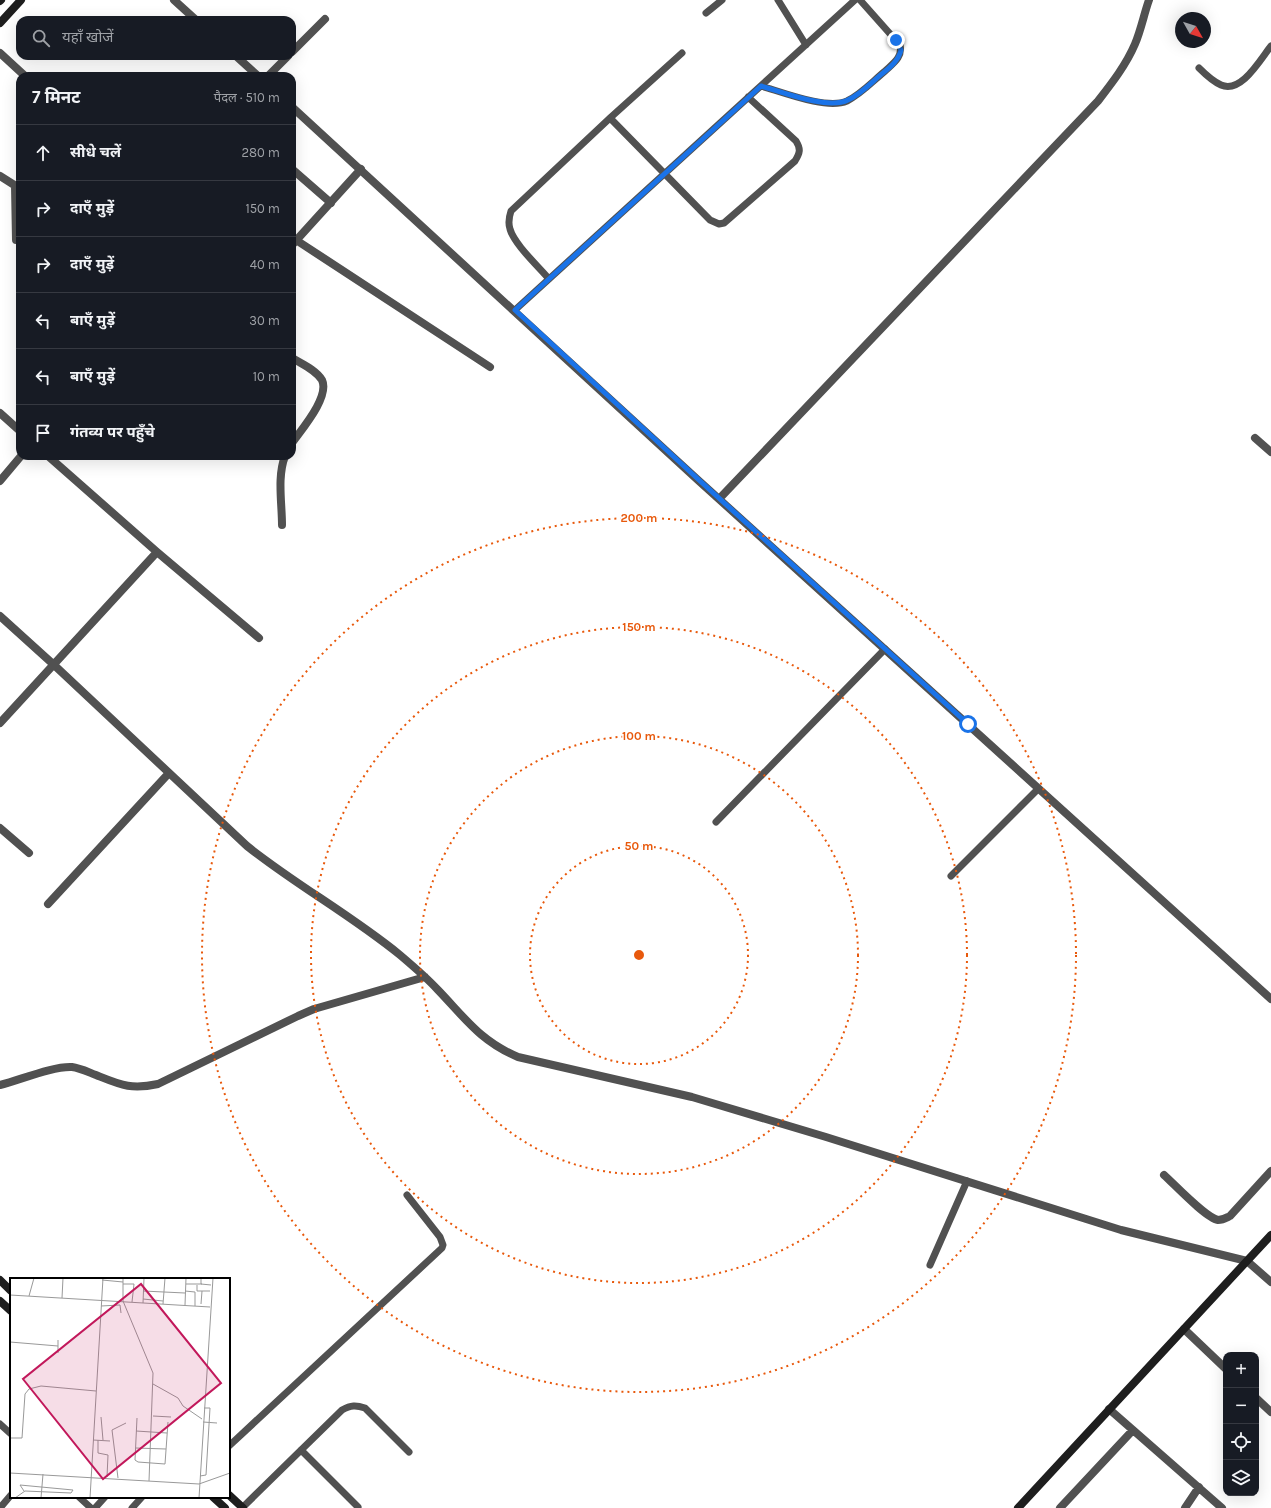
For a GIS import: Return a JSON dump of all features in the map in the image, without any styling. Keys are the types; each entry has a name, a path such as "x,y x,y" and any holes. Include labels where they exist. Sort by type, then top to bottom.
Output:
{"street":[{"path":"0,23 21,0"},
{"path":"174,0 192,16"},
{"path":"719,499 1098,101 1125,64 1136,43 1149,0"},
{"path":"296,48 325,19"},
{"path":"0,53 21,72"},
{"path":"240,60 254,72"},
{"path":"272,72 284,60"},
{"path":"296,111 515,310 719,499 1271,999"},
{"path":"296,240 361,169"},
{"path":"296,172 331,203"},
{"path":"0,176 16,186"},
{"path":"296,243 490,367"},
{"path":"296,360 316,373 322,381 324,389 322,400 296,437"},
{"path":"0,414 16,428"},
{"path":"1254,438 1271,452"},
{"path":"0,481 18,460"},
{"path":"53,460 157,552 259,638"},
{"path":"282,525 281,478 284,460"},
{"path":"0,723 157,552"},
{"path":"0,616 257,854 273,867 378,938 425,977 477,1032 504,1051 518,1057 692,1097 826,1137 1121,1230 1247,1261 1271,1282"},
{"path":"48,904 169,773"},
{"path":"0,828 29,853"},
{"path":"0,1085 48,1070 71,1067 129,1087 143,1087 158,1084 298,1016 425,977"},
{"path":"1164,1175 1205,1213 1217,1220 1230,1216 1271,1171"},
{"path":"1018,1508 1271,1234"},
{"path":"0,1280 10,1289"},
{"path":"0,1301 10,1310"},
{"path":"1184,1329 1223,1366"},
{"path":"1259,1401 1271,1412"},
{"path":"1109,1409 1222,1508"},
{"path":"1060,1508 1133,1430"},
{"path":"1185,1508 1199,1487"},
{"path":"230,1496 243,1508"},
{"path":"214,1498 225,1508"}],"lane":[{"path":"706,13 722,0"},
{"path":"778,0 806,45"},
{"path":"515,310 855,0"},
{"path":"761,86 816,102 837,103 855,97 897,61 901,50 900,45 860,0"},
{"path":"1198,68 1220,85 1233,86 1245,78 1271,46"},
{"path":"549,279 513,237 509,228 511,211 682,53"},
{"path":"610,118 710,220 719,224 724,224 795,161 800,154 800,147 796,141 748,97"},
{"path":"716,822 885,649"},
{"path":"951,876 1038,789"},
{"path":"930,1265 968,1182"},
{"path":"230,1445 442,1248 443,1245 440,1237 407,1195"},
{"path":"243,1508 342,1410 349,1406 356,1405 365,1408 409,1452"},
{"path":"0,1424 10,1433"},
{"path":"301,1450 358,1507"},
{"path":"0,1508 10,1496"},
{"path":"80,1498 91,1508"},
{"path":"95,1508 104,1498"},
{"path":"132,1508 141,1498"}],"route":[{"path":"896,40 900,45 901,50 897,61 855,97 846,101 837,103 816,102 761,86 515,310 699,480 968,724"}]}
